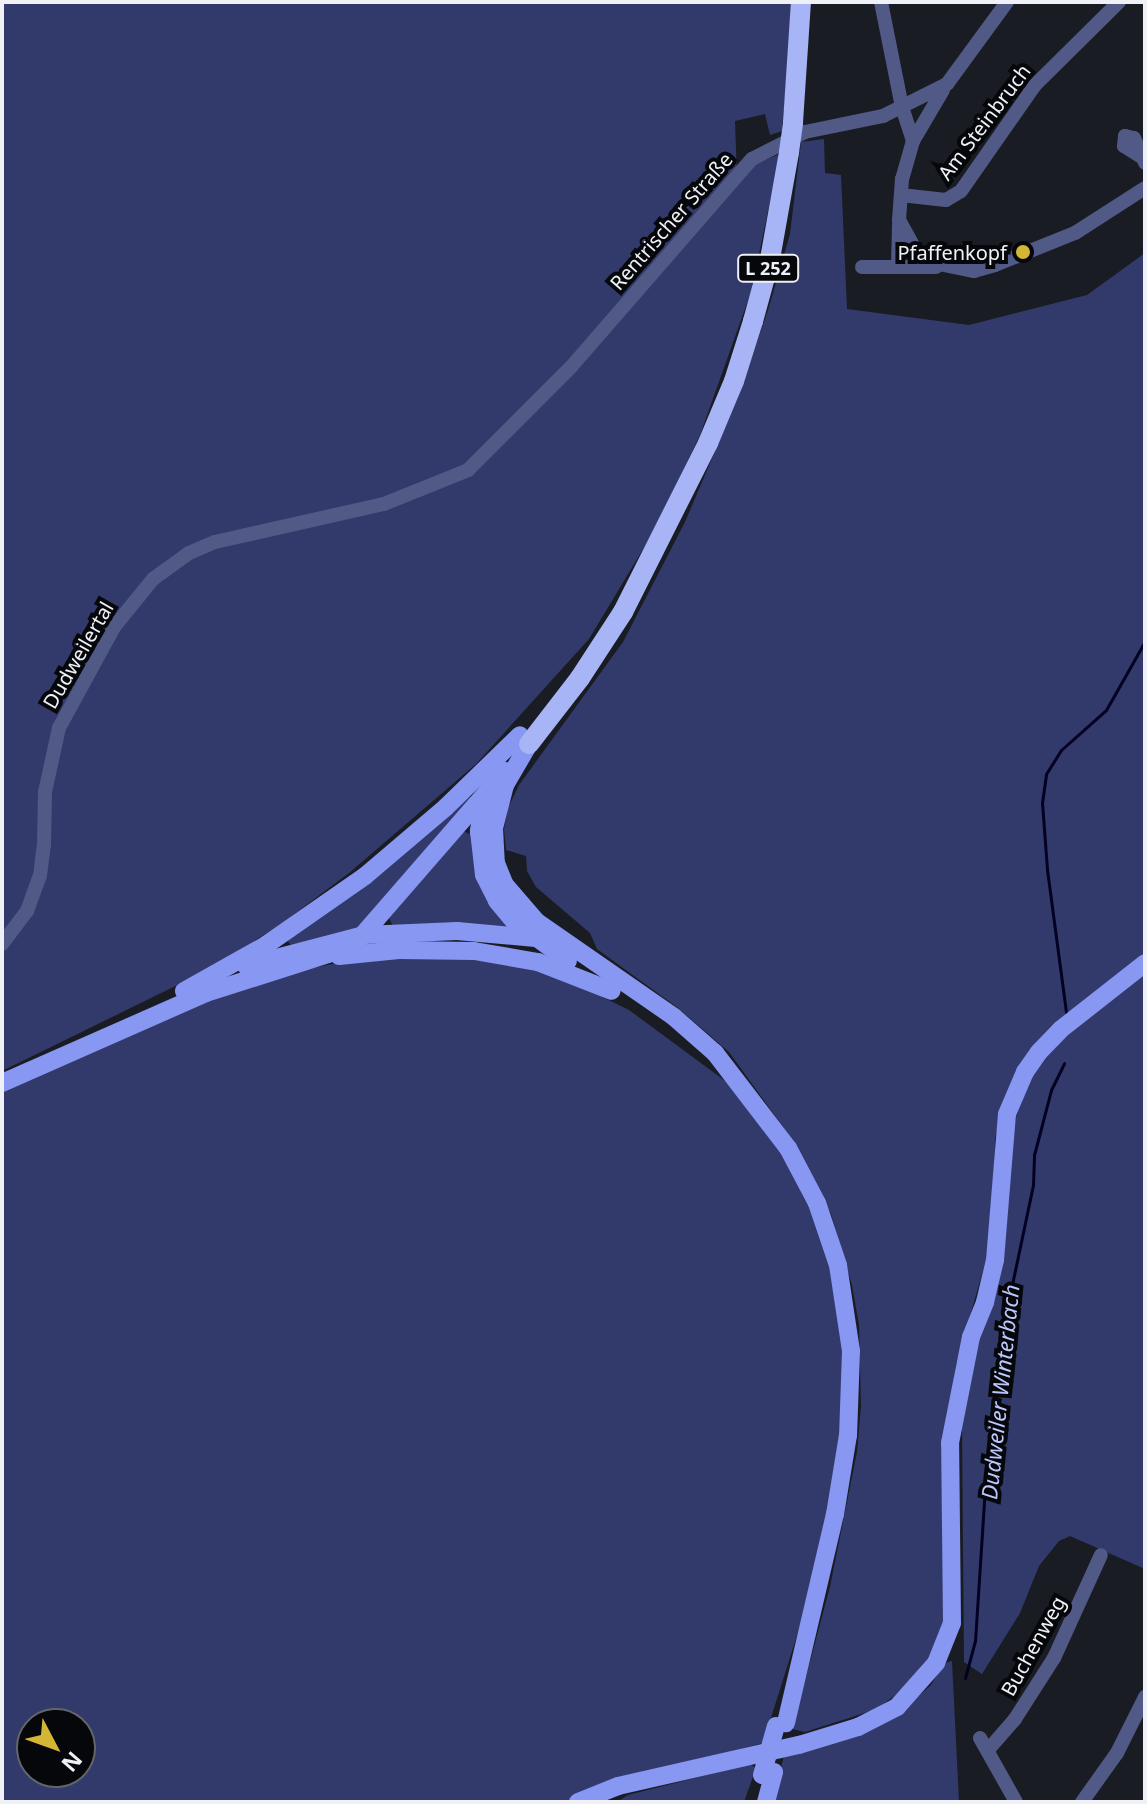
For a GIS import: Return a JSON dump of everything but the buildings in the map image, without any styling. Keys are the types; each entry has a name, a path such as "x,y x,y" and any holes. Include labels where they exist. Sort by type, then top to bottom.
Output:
{"highway":[{"name":"L 252","path":"525,740 636,586 734,381 770,259 789,152 801,2"}],"main road":[{"path":"2,1083 206,993 343,951 364,935 486,794 525,740"},
{"path":"525,740 499,801 494,828 496,863 519,903 573,950 696,1034 788,1148 817,1203 835,1254 846,1307 852,1365 848,1435 820,1578 758,1800"},
{"path":"2,1083 212,977 291,929 365,876 525,740"},
{"path":"486,794 479,831 484,875 497,901 534,938 673,1029 737,1081"},
{"path":"212,977 274,956 364,935 457,931 534,938 573,950"},
{"path":"313,960 399,950 474,951 538,962 612,991"},
{"path":"578,1802 618,1786 858,1727 904,1701 936,1663 952,1623 950,1443 971,1337 985,1302 995,1260 1007,1114 1025,1072 1039,1052 1060,1030 1145,963"},
{"path":"606,1802 618,1786"}],"street":[{"path":"881,2 902,107 913,141"},
{"name":"Rentrischer Straße","path":"384,504 450,480 480,461 571,367 752,159 805,132 883,116 947,84 1007,2"},
{"name":"Am Steinbruch","path":"901,195 946,200 961,191 1035,85 1119,2"},
{"path":"898,266 901,195 913,141 947,84"},
{"path":"862,267 974,271 1075,233 1145,188"},
{"path":"899,220 916,251 944,268"},
{"name":"Dudweilertal","path":"2,944 27,911 40,876 45,792 59,728 96,656 134,601 173,563 215,542 384,504"},
{"name":"Buchenweg","path":"1014,1796 984,1744 1015,1719 1054,1658 1101,1555"},
{"path":"1082,1802 1117,1753 1145,1697"},
{"path":"1014,1796 1030,1802"}],"shaded area":[{"path":"2,2 793,2 782,131 770,135 765,114 735,121 737,178 758,163 780,154 751,292 700,435 657,526 589,639 476,764 349,873 281,924 206,971 2,1071"},
{"path":"824,139 825,173 841,175 847,309 969,325 1087,295 1145,253 1145,953 1070,1013 1003,1101 995,1139 994,1232 956,1365 948,1417 950,1605 932,1657 898,1693 877,1709 805,1732 792,1729 830,1587 857,1452 861,1406 859,1325 852,1285 831,1214 796,1145 729,1052 678,1008 597,949 590,933 536,887 527,871 526,856 506,850 504,829 508,808 519,785 623,642 685,522 739,395 769,307 790,234 801,142"},
{"path":"468,795 472,800 359,930 291,945 286,939"},
{"path":"463,831 472,835 513,932 394,928 389,918"},
{"path":"424,953 547,970 629,1010 732,1086 783,1155 812,1210 831,1268 844,1345 843,1411 818,1569 763,1743 634,1777 569,1802 2,1802 2,1092 190,1006 308,969 376,955"},
{"path":"1145,973 1145,1569 1070,1536 1059,1541 1039,1566 1020,1613 982,1674 964,1662 962,1427 973,1359 998,1287 1014,1124 1028,1081 1057,1043"},
{"path":"952,1661 959,1802 772,1802 784,1756 893,1719 931,1685 944,1663"},
{"path":"750,1764 756,1768 744,1802 617,1802 628,1795"}],"waterway":[{"name":"Dudweiler Winterbach","path":"1066,1012 1047,869 1042,803 1046,774 1061,750 1106,710 1145,641"},
{"name":"Dudweiler Winterbach","path":"965,1678 975,1641 986,1471 1002,1332 1033,1185 1034,1155 1051,1090 1064,1063"}],"place":[{"name":"Pfaffenkopf","path":"1023,252"}]}
